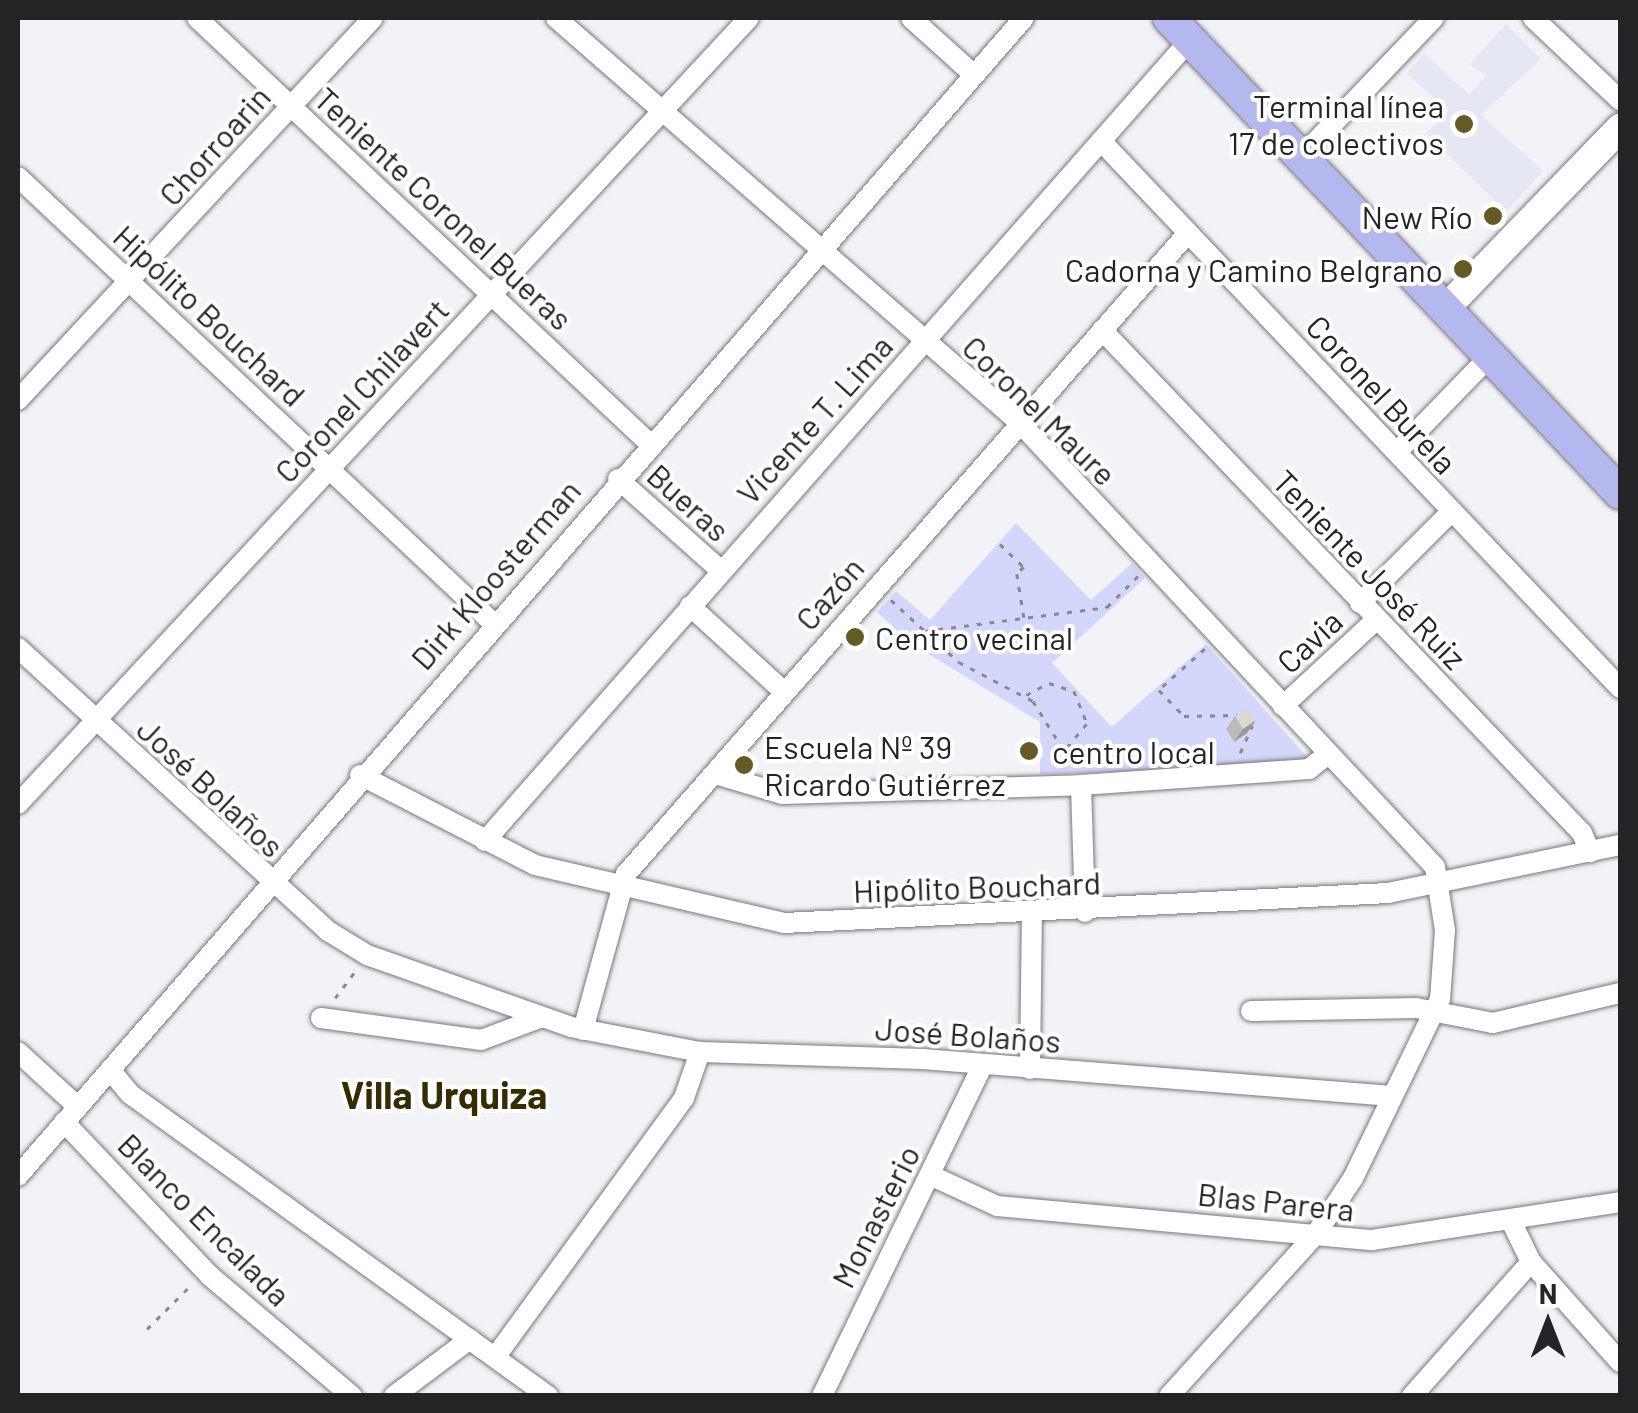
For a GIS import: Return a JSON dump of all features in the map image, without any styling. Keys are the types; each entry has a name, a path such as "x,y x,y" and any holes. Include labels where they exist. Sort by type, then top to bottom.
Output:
{"main road":[{"path":"1180,28 1489,357 1616,481"}],"street":[{"name":"Teniente Coronel Bueras","path":"197,18 649,443"},
{"name":"Chorroarin","path":"18,400 373,18"},
{"name":"Coronel Maure","path":"556,18 815,253 1019,422 1216,639 1426,854 1438,884"},
{"name":"Coronel Chilavert","path":"18,804 749,18"},
{"path":"912,18 973,74"},
{"name":"Dirk Kloosterman","path":"18,1176 492,622 1024,18"},
{"path":"1302,156 1434,18"},
{"path":"1532,18 1620,100"},
{"name":"Vicente T. Lima","path":"486,841 1101,140 1180,28"},
{"path":"1445,309 1620,128"},
{"name":"Coronel Burela","path":"1101,140 1620,688"},
{"name":"Hipólito Bouchard","path":"18,176 492,622"},
{"name":"Cazón","path":"583,1030 619,886 783,691 1188,233"},
{"name":"Teniente José Ruiz","path":"1102,330 1590,852"},
{"path":"1396,452 1489,357"},
{"name":"Bueras","path":"618,479 720,570"},
{"name":"Cavia","path":"1360,603 1452,512"},
{"path":"690,606 783,691"},
{"name":"Cavia","path":"1283,706 1376,620"},
{"name":"José Bolaños","path":"18,648 268,882 366,955 583,1030 700,1052 983,1065 1392,1096"},
{"path":"715,774 782,794 1081,785 1309,769 1328,754"},
{"name":"Hipólito Bouchard","path":"360,775 486,841 619,886 784,923 1086,912 1438,884 1620,845"},
{"path":"1081,785 1086,912"},
{"path":"1169,1396 1316,1234 1392,1096 1432,1013 1445,952 1438,884"},
{"path":"1030,1069 1032,914"},
{"path":"1251,1011 1432,1013 1493,1023 1620,993"},
{"path":"320,1018 481,1040 542,1016"},
{"name":"Blanco Encalada","path":"18,1052 206,1271 352,1396"},
{"path":"496,1356 684,1098 700,1052"},
{"name":"Monasterio","path":"822,1396 983,1065"},
{"path":"110,1070 130,1094 548,1396"},
{"name":"Blas Parera","path":"930,1175 997,1206 1396,1240 1620,1202"},
{"path":"1512,1222 1530,1262 1620,1362"},
{"path":"1412,1396 1530,1262"},
{"path":"394,1396 470,1339"}],"path":[{"path":"1000,544 1024,566 1017,574 1024,618"},
{"path":"924,631 1107,607 1150,564"},
{"path":"876,585 924,631 1025,696 1067,748 1081,785"},
{"path":"1216,639 1159,690 1184,716 1249,714 1252,738 1219,776"},
{"path":"1025,696 1049,683 1074,691 1087,724 1067,748"},
{"path":"320,1018 366,955"},
{"path":"147,1328 206,1271"}],"shaded area":[{"name":"Terminal línea 17 de colectivos","path":"1506,24 1541,59 1481,115 1543,171 1506,212 1426,133 1449,111 1406,73 1425,54 1469,95 1486,76 1470,64"},
{"path":"1016,523 1091,600 1132,563 1145,578 1052,663 1112,727 1206,644 1309,759 1299,768 1040,774 1040,722 912,644 877,612 896,591 930,620"}],"building":[{"path":"1246,708 1256,720 1243,729 1235,716"}],"place":[{"name":"Terminal línea 17 de colectivos","path":"1464,124"},
{"name":"New Río","path":"1493,216"},
{"name":"Cadorna y Camino Belgrano","path":"1463,269"},
{"name":"Centro vecinal","path":"855,637"},
{"name":"centro local","path":"1029,751"},
{"name":"Escuela Nº 39 Ricardo Gutiérrez","path":"744,765"}],"district":[{"name":"Villa Urquiza","path":"444,1095"}]}
